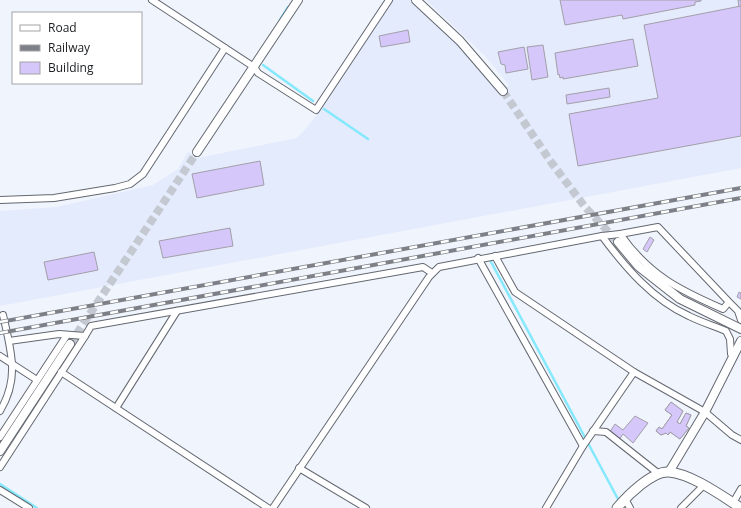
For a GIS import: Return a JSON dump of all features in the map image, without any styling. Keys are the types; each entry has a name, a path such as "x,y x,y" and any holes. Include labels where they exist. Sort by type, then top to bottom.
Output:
{"main road":[{"path":"621,504 649,479 659,474 669,472 704,485 737,506"}],"street":[{"path":"152,0 254,67 258,73 316,110 389,0"},
{"path":"416,0 460,41 503,91"},
{"path":"197,152 254,67 295,1"},
{"path":"0,200 54,198 130,184 143,174 225,48"},
{"path":"272,508 432,273 438,267 478,258 602,236 619,238 658,227 729,302 740,309 741,320"},
{"path":"602,236 623,262 652,292 688,316 726,331 730,339 731,354 734,356"},
{"path":"619,238 663,278 682,291 723,309 729,302"},
{"path":"619,238 638,266 680,299 741,329"},
{"path":"495,256 515,292 634,372 705,412 732,435 741,440"},
{"path":"478,258 583,446"},
{"path":"0,467 91,326 423,267 432,273"},
{"path":"116,408 177,311"},
{"path":"0,411 8,398 12,382 13,365 3,315"},
{"path":"9,341 67,335 85,336"},
{"path":"0,437 67,335"},
{"path":"669,472 705,412 741,341"},
{"path":"0,451 70,344"},
{"path":"0,356 37,380"},
{"path":"61,372 268,508"},
{"path":"546,508 583,446 634,372"},
{"path":"593,431 606,432 659,474"},
{"path":"299,468 366,508"},
{"path":"682,508 704,485"},
{"path":"737,506 741,489"},
{"path":"0,490 29,508"},
{"path":"621,504 630,508"}],"shaded area":[{"path":"392,0 411,0 463,48 500,92 509,85 485,56 426,0 741,0 741,168 0,306 0,211 57,207 153,185 178,169 188,152 198,158 297,138 310,124 328,99"}],"building":[{"path":"560,0 701,1 695,2 695,5 623,19 622,15 565,25"},
{"path":"738,0 741,0 741,7 739,7"},
{"path":"741,6 741,136 578,166 569,114 658,98 644,25"},
{"path":"408,30 410,42 381,47 379,36"},
{"path":"633,39 638,66 563,79 563,77 560,78 559,74 558,75 555,53"},
{"path":"543,45 548,77 532,80 527,47"},
{"path":"524,47 528,69 506,73 505,65 501,64 498,52"},
{"path":"609,88 610,97 567,104 566,95"},
{"path":"260,161 264,185 197,198 192,174"},
{"path":"230,228 233,246 163,258 159,241"},
{"path":"650,237 654,240 647,252 643,249"},
{"path":"94,252 98,270 48,280 44,262"},
{"path":"739,292 741,293 741,299 737,297"},
{"path":"671,402 683,411 677,422 680,424 686,413 691,415 686,426 689,428 680,439 670,432 668,435 666,433 661,435 656,431 659,427 662,429 672,415 665,410"},
{"path":"671,402 683,411 677,422 680,424 686,413 691,415 686,426 689,428 680,439 670,432 668,435 666,433 661,435 656,431 659,427 662,429 672,415 665,410"},
{"path":"635,416 648,423 633,443 623,434 619,440 609,433 615,424 623,430"}],"waterway":[{"path":"280,20 288,7"},
{"path":"263,65 313,101"},
{"path":"324,109 368,139"},
{"path":"490,260 619,501"},
{"path":"0,484 37,508"}],"tunnel":[{"path":"503,91 551,162 585,207 618,242"},
{"path":"70,344 197,152"}],"railway":[{"path":"0,322 741,188"},
{"path":"0,333 741,198"}]}
